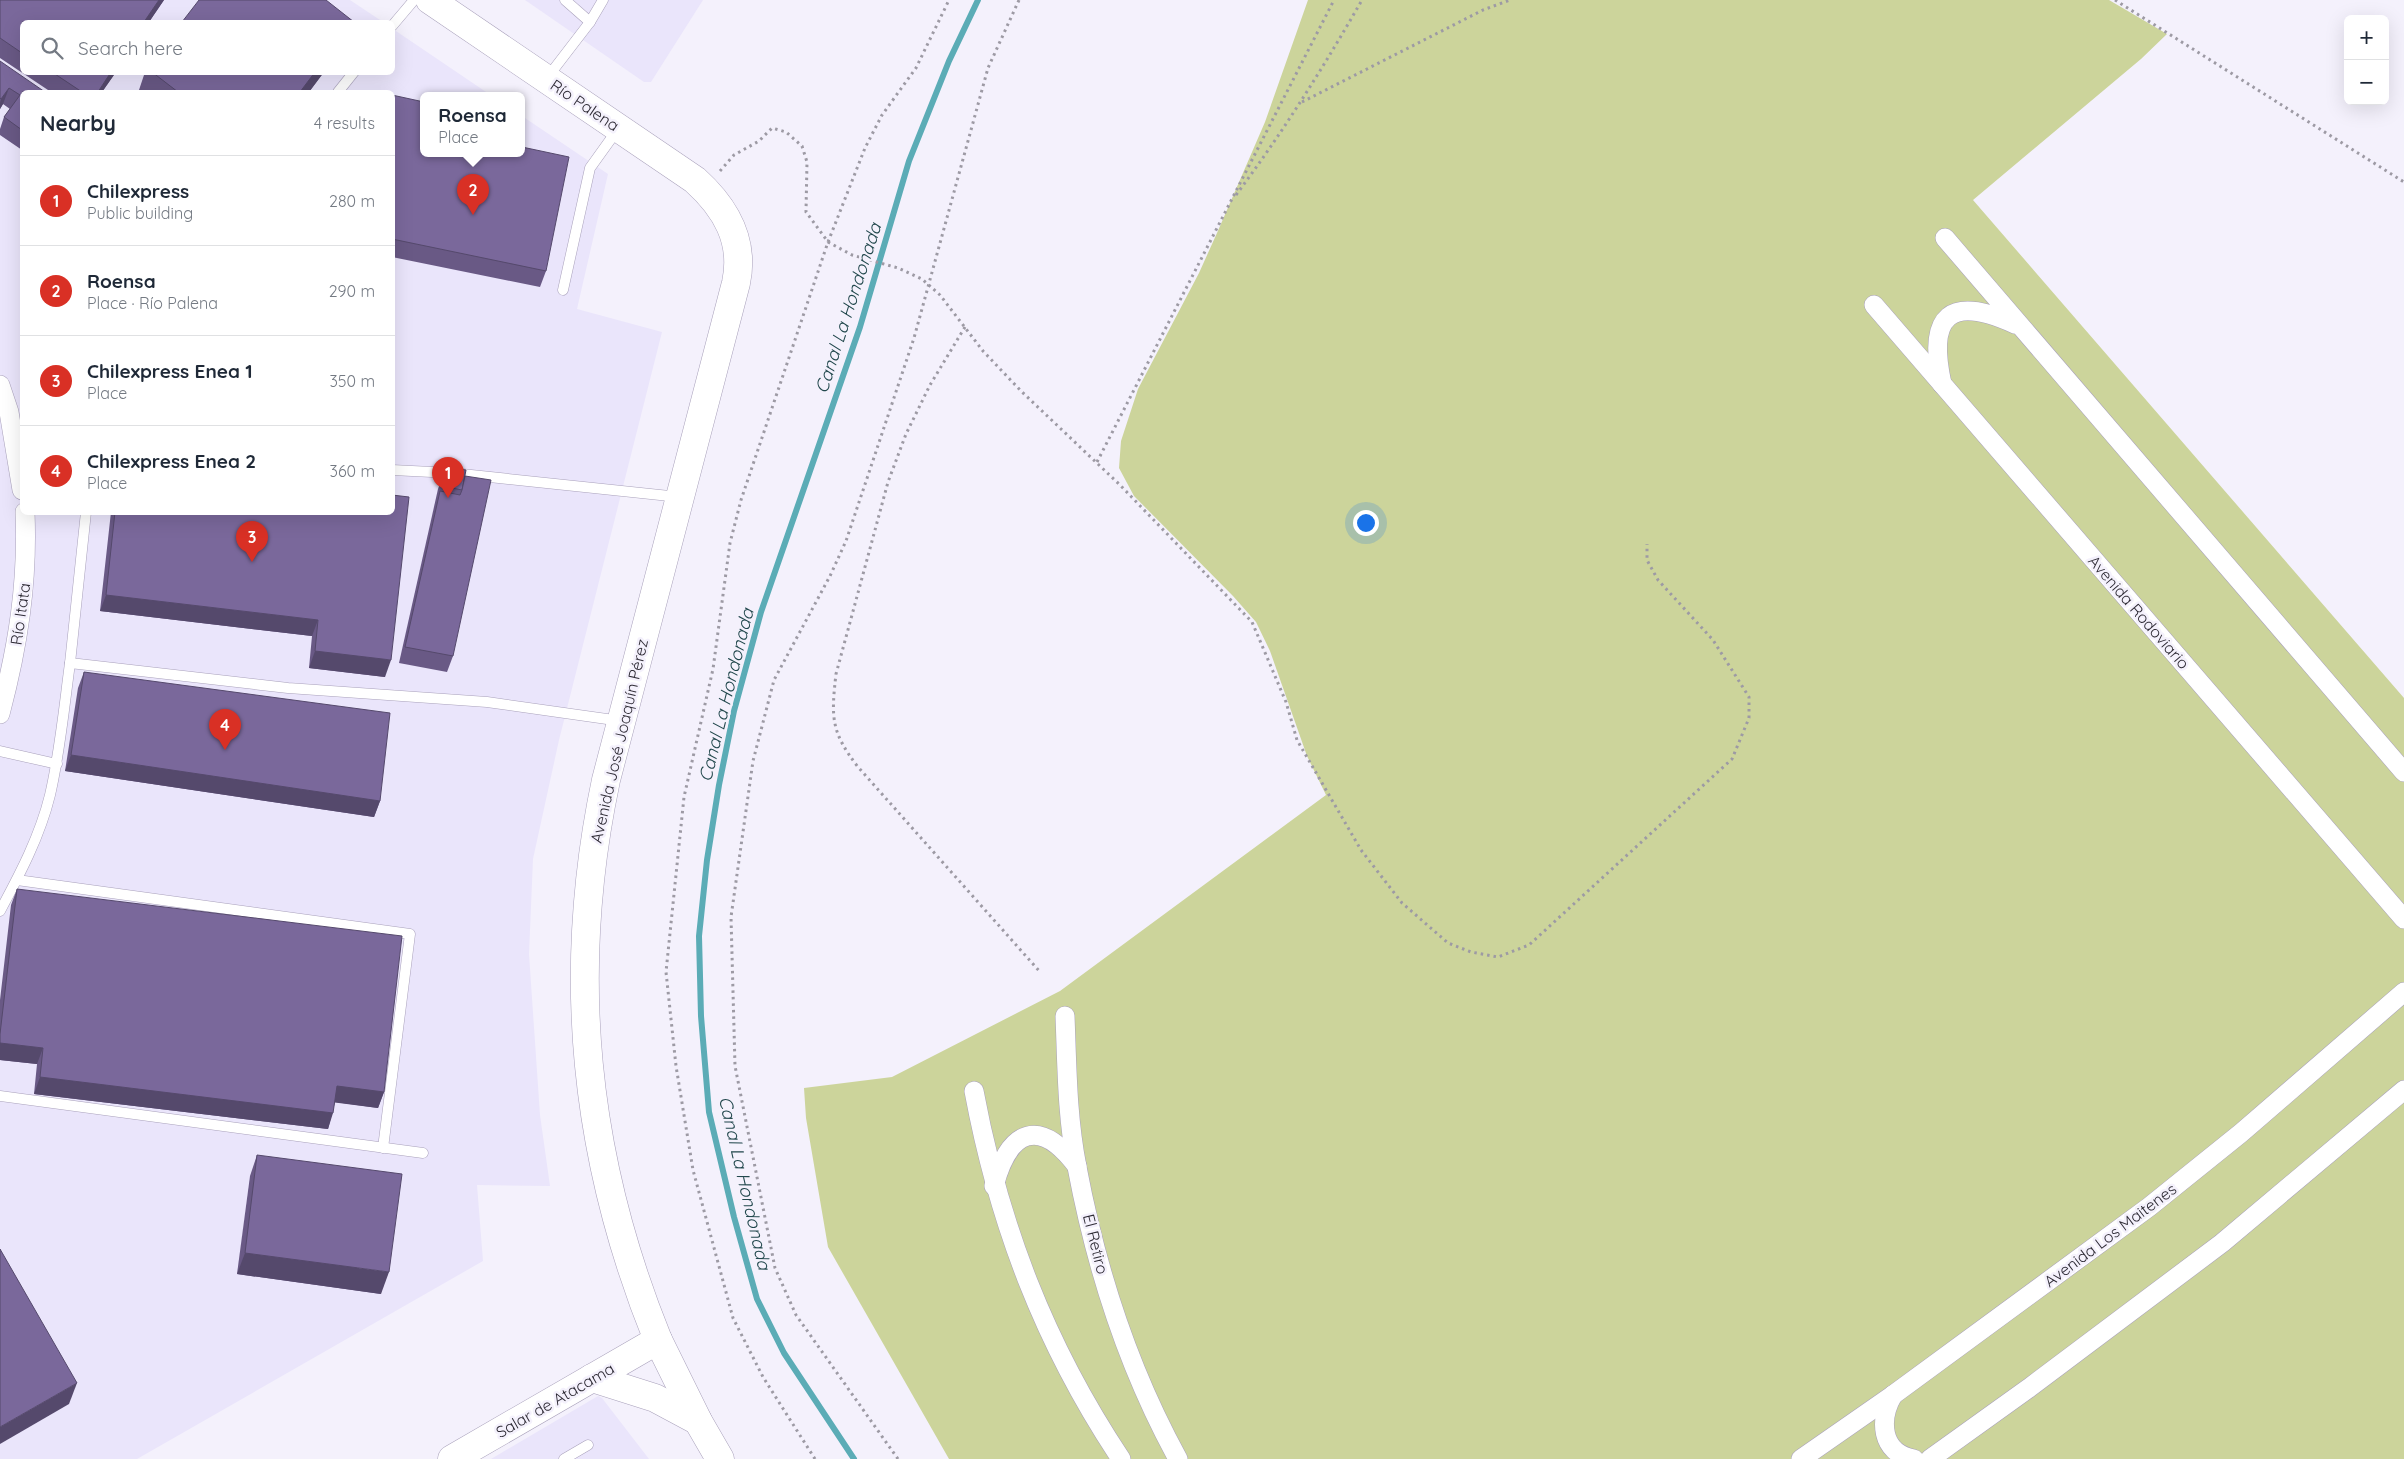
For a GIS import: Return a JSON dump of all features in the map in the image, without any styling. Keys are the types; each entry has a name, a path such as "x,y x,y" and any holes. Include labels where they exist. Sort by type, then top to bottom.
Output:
{"main road":[{"name":"Río Palena","path":"430,0 685,173 704,188 721,208 728,221"},
{"name":"Avenida José Joaquín Pérez","path":"720,1459 658,1340 642,1301 616,1220 598,1136 587,1050 585,960 590,879 600,812 738,272 738,250 728,221"},
{"name":"Salar de Atacama","path":"452,1459 658,1340"},
{"path":"592,1378 655,1398 698,1420"}],"street":[{"path":"1945,238 2404,772"},
{"name":"Avenida Rodoviario","path":"1874,305 2404,919"},
{"path":"1942,384 1939,368 1938,340 1942,324 1950,314 1958,310 1982,313 2019,326"},
{"path":"0,384 9,412 20,478"},
{"name":"Río Itata","path":"0,714 19,630 24,596 25,515"},
{"name":"Avenida Los Maitenes","path":"1801,1459 1893,1395 2103,1242 2172,1189 2283,1097 2404,992"},
{"name":"El Retiro","path":"1065,1016 1070,1108 1077,1166 1101,1269 1116,1318 1147,1397 1178,1459"},
{"path":"1930,1459 2037,1382 2222,1243 2404,1090"},
{"path":"974,1091 994,1187 1024,1275 1083,1398 1121,1459"},
{"path":"994,1187 1006,1152 1020,1139 1029,1136 1042,1137 1055,1144 1077,1166"},
{"path":"1893,1395 1884,1415 1885,1432 1892,1446 1914,1459"}],"lane":[{"path":"395,22 414,0"},
{"path":"565,0 590,22"},
{"path":"546,79 590,22 604,0"},
{"path":"340,90 352,75"},
{"path":"563,290 590,168 619,129"},
{"path":"395,470 452,473 680,497"},
{"path":"0,911 17,880 40,826 57,764 86,515"},
{"path":"70,664 288,688 487,702 622,721"},
{"path":"0,751 57,764"},
{"path":"17,880 410,934 383,1148"},
{"path":"0,1096 423,1153"},
{"path":"564,1459 588,1445"}],"path":[{"path":"815,1459 763,1377 733,1318 693,1170 676,1066 666,972 684,797 713,669 730,543 744,491 828,242 865,148 882,115 916,68 949,0"},
{"path":"898,1459 796,1315 775,1268 735,1066 731,917 753,761 774,680 830,576 846,541 914,338 988,68 1019,0"},
{"path":"1096,462 1334,0"},
{"path":"1230,203 1301,102 1362,0"},
{"path":"1301,102 1483,10 1510,0"},
{"path":"2115,0 2404,182"},
{"path":"704,188 734,155 759,141 772,128 786,132 802,146 807,162 806,212 828,242 852,255 898,268 922,279 940,295 983,351 1021,391 1096,462 1197,563 1252,622 1286,702 1297,740 1362,850 1402,903 1448,943 1480,954 1498,956 1528,945 1732,759 1749,718 1749,697 1712,640 1658,580 1647,560 1647,544"},
{"path":"965,327 930,385 906,434 888,482 836,674 833,705 834,726 844,749 858,767 1041,973"}],"shaded area":[{"path":"0,0 350,0 380,20 20,20 20,75 395,75 395,30 486,92 420,92 420,157 525,157 525,118 608,174 577,309 662,332 559,740 533,859 529,954 540,1115 550,1186 477,1185 483,1261 137,1459 0,1459"},
{"path":"525,0 703,0 651,82 644,82"},
{"path":"598,1396 602,1398 649,1459 491,1459"}],"green space":[{"path":"1308,0 2109,0 2167,34 2141,59 1973,200 2404,698 2404,1459 949,1459 828,1247 806,1118 804,1088 892,1077 1060,991 1326,795 1307,756 1270,651 1256,622 1233,596 1134,496 1119,468 1121,441 1138,389 1199,273 1217,233 1265,122"}],"building":[{"path":"0,0 159,0 145,20 20,20 20,52 0,38"},
{"path":"199,0 326,0 351,20 184,20"},
{"path":"0,61 42,90 20,90 20,95 9,88 0,98"},
{"path":"56,75 109,75 99,90 79,90"},
{"path":"156,75 313,75 302,90 175,90"},
{"path":"20,95 20,129 4,117"},
{"path":"395,96 420,101 420,157 525,157 525,148 569,157 546,271 395,240"},
{"path":"446,467 466,470 462,490 442,486"},
{"path":"465,476 491,480 453,656 405,647 440,491 460,495"},
{"path":"395,495 409,497 391,660 315,651 318,620 106,595 115,515 395,515"},
{"path":"84,672 390,713 380,801 71,755"},
{"path":"17,889 402,936 384,1092 337,1086 333,1113 40,1077 43,1048 0,1043"},
{"path":"257,1155 402,1174 389,1272 245,1253"},
{"path":"0,1249 77,1383 0,1427"}],"waterway":[{"name":"Canal La Hondonada","path":"854,1459 784,1353 757,1299 734,1217 709,1112 701,1016 699,936 707,860 719,785 734,711 761,612 860,327 909,161 949,61 978,0"}],"place":[{"name":"Roensa","path":"473,215"},
{"name":"Chilexpress","path":"448,498"},
{"name":"Chilexpress Enea 1","path":"252,562"},
{"name":"Chilexpress Enea 2","path":"225,750"}]}
